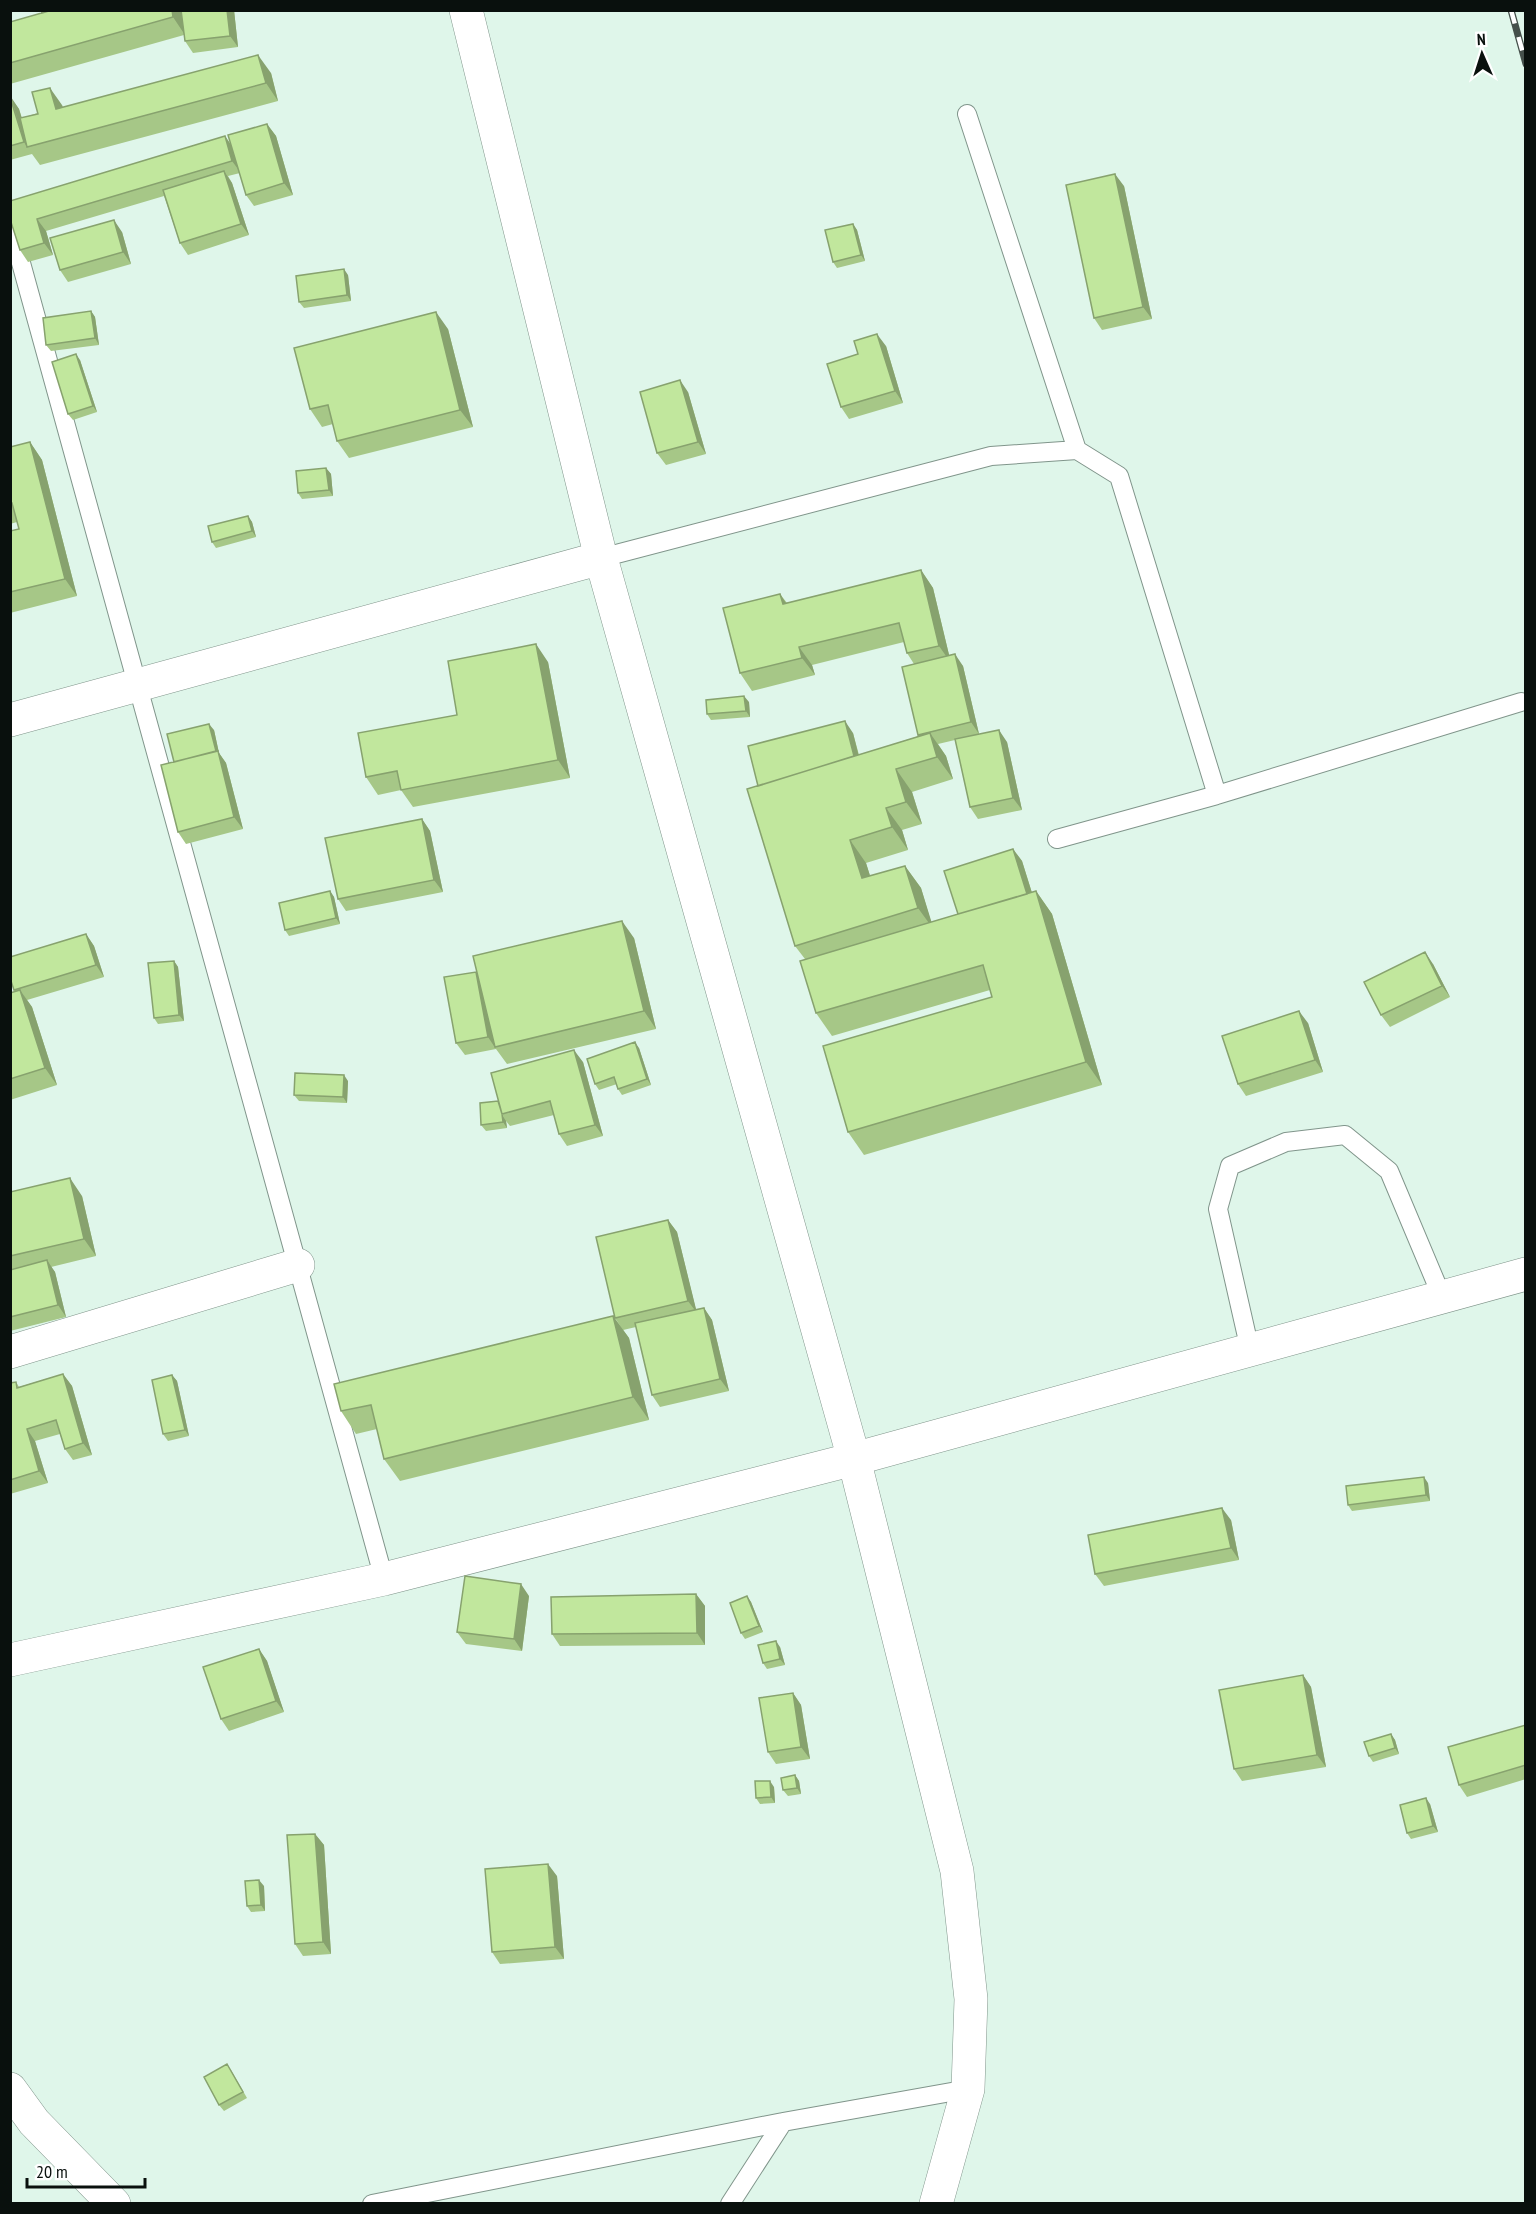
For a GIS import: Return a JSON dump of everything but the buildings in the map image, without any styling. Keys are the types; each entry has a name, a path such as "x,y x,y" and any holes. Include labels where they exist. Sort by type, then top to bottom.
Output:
{"main road":[{"path":"466,10 601,558 854,1459 957,1871 971,2000 968,2089 936,2204"},
{"path":"10,720 601,558"},
{"path":"10,1352 298,1265"},
{"path":"10,1660 384,1579 854,1459 1526,1274"},
{"path":"10,2089 34,2122 114,2204"}],"lane":[{"path":"967,114 1077,450"},
{"path":"10,223 384,1579"},
{"path":"601,558 991,456 1077,450 1119,476 1217,795"},
{"path":"1057,838 1217,795 1521,702"},
{"path":"1250,1350 1218,1209 1230,1166 1286,1142 1345,1135 1389,1171 1442,1297"},
{"path":"372,2204 783,2122 968,2089"},
{"path":"730,2204 783,2122"}],"railway":[{"path":"1511,10 1526,64"}]}
